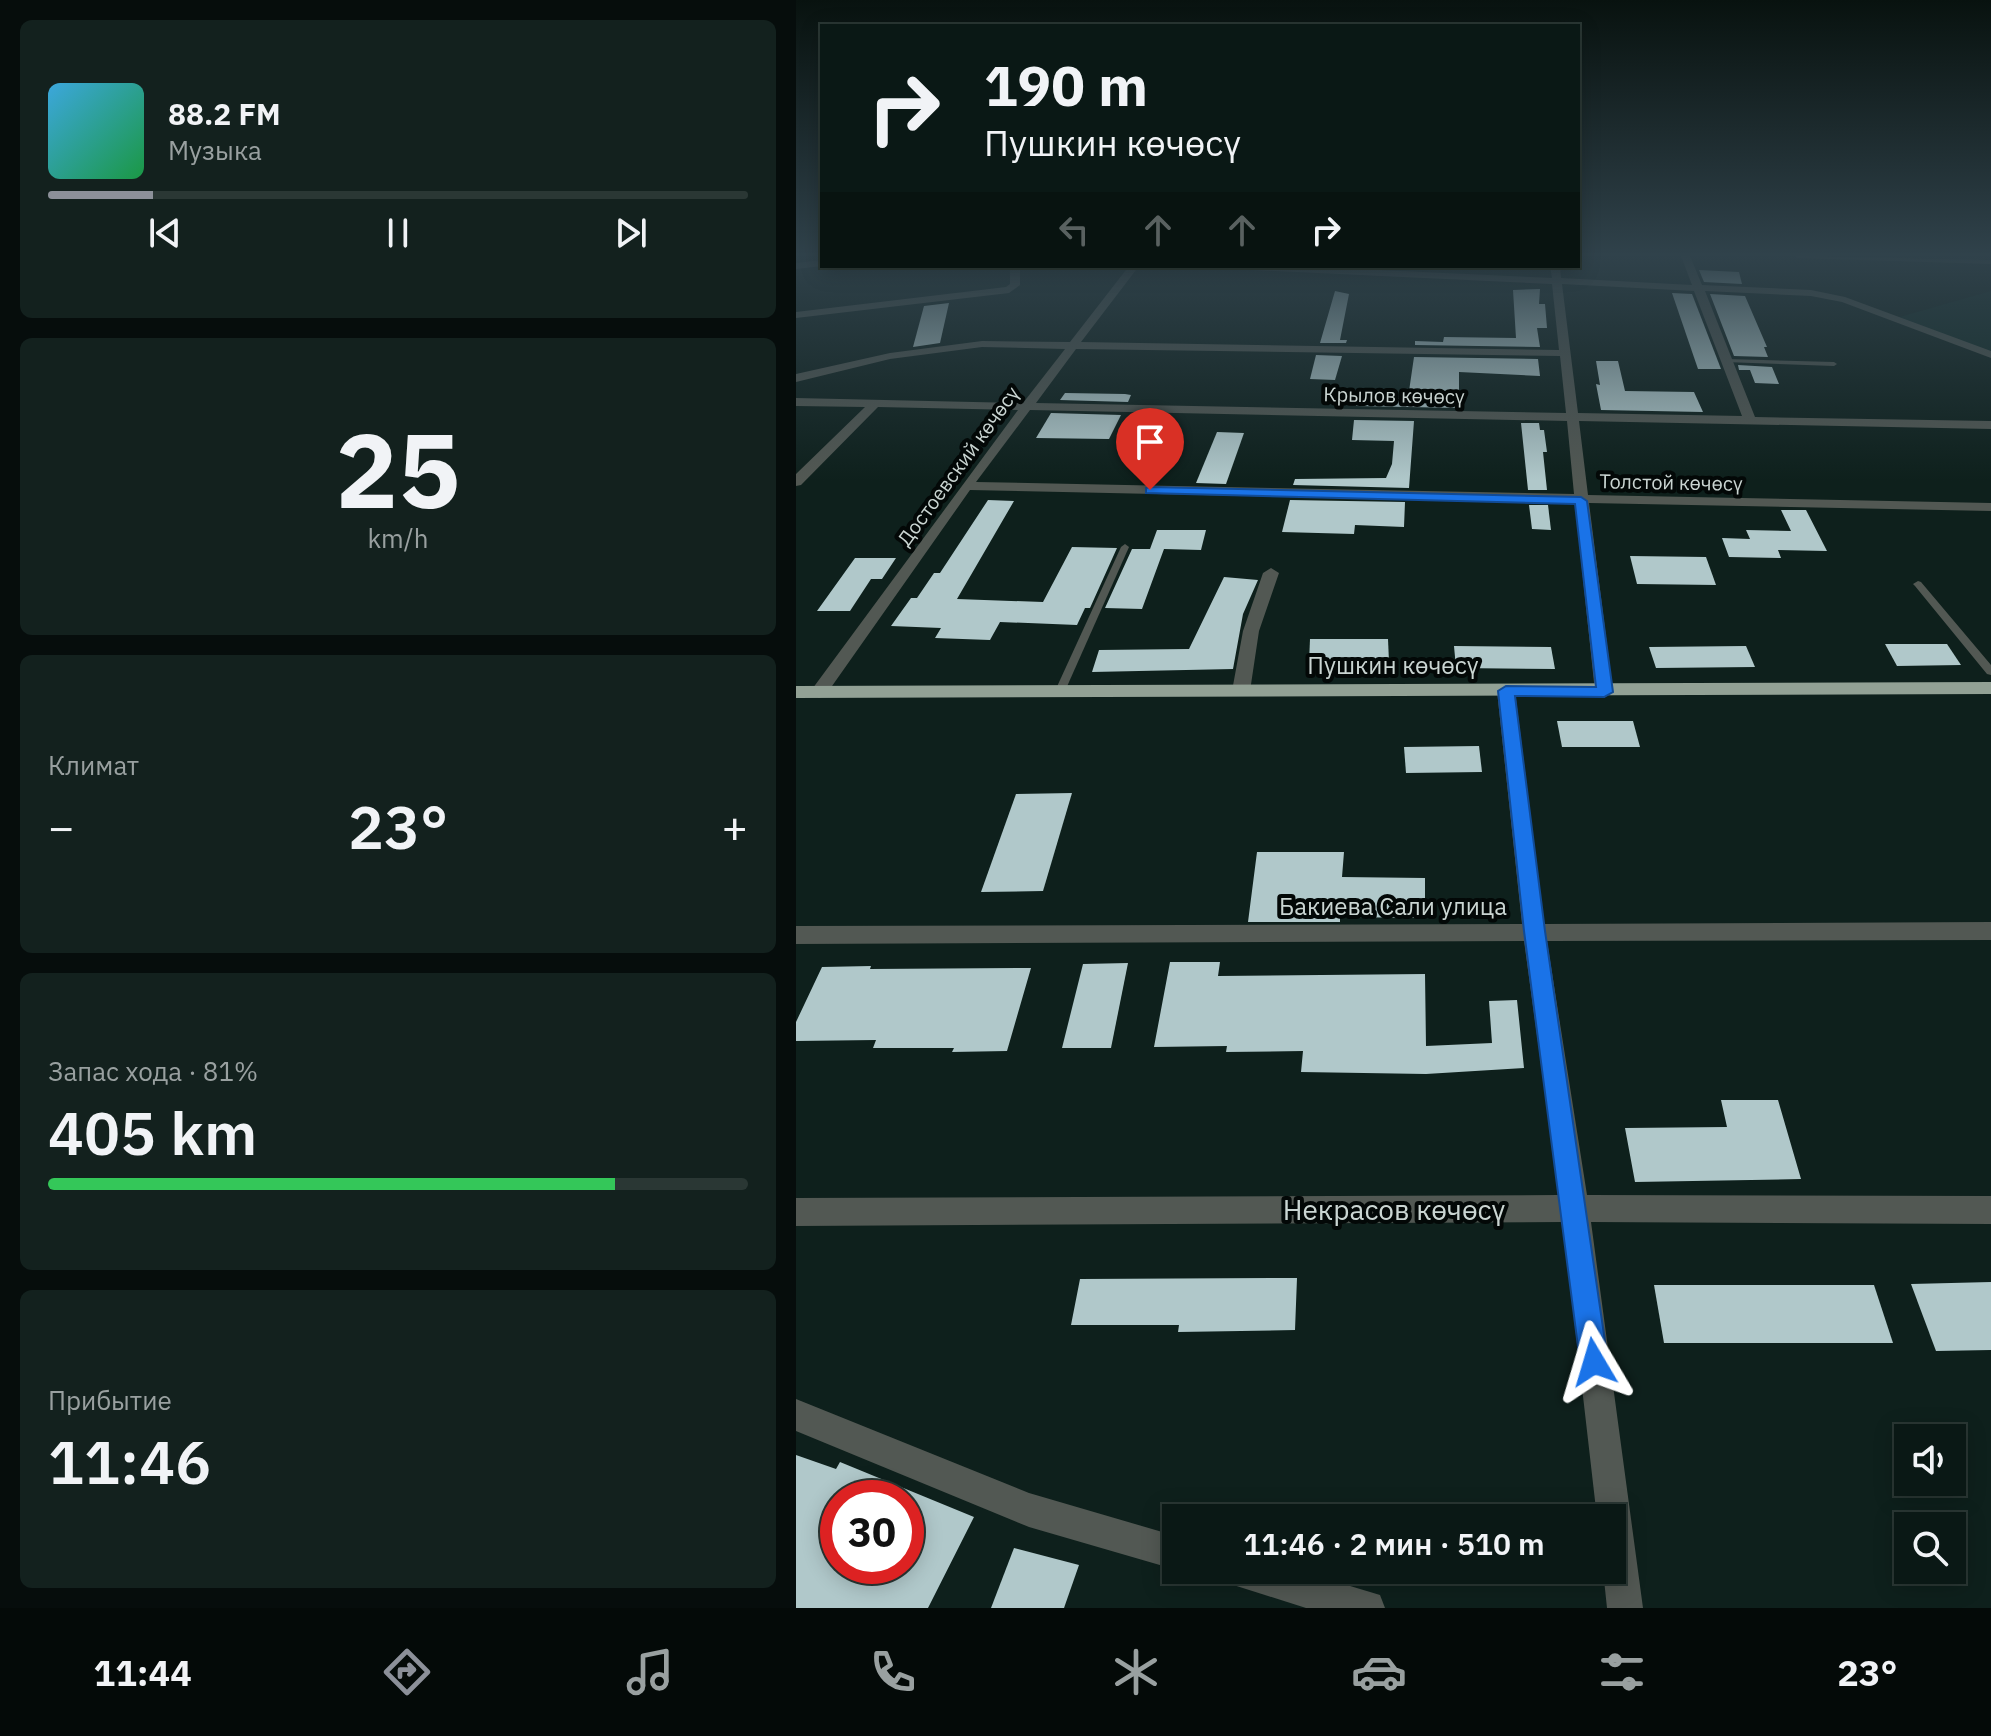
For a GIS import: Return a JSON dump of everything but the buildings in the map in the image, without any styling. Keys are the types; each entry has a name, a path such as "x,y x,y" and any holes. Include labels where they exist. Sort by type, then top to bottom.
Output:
{"highway":[{"name":"Пушкин көчөсү","path":"796,692 1604,692 1991,688"}],"street":[{"name":"Достоевский көчөсү","path":"819,692 966,486 1082,331"},
{"path":"1564,331 1604,692"},
{"path":"1716,331 1750,421"},
{"path":"1925,331 1991,355"},
{"path":"796,378 890,356 949,347 1073,343 1567,353"},
{"name":"Крылов көчөсү","path":"796,402 873,406 1991,425"},
{"path":"796,482 873,406"},
{"name":"Толстой көчөсү","path":"966,486 1991,507"},
{"path":"1241,691 1251,631 1271,573"},
{"path":"1506,691 1534,931 1575,1208 1625,1608"},
{"name":"Бакиева Сали улица","path":"796,935 1991,931"},
{"name":"Некрасов көчөсү","path":"796,1212 1575,1208 1991,1210"},
{"path":"796,1415 1029,1510 1162,1549"},
{"path":"1284,1584 1367,1608"}],"lane":[{"path":"1727,361 1834,364"},
{"path":"1060,691 1125,547"},
{"path":"1918,584 1991,672"}],"shaded area":[{"path":"1931,331 1991,331 1991,353"}],"route":[{"path":"1150,490 1581,501 1604,692 1506,691 1534,931 1575,1208 1594,1362"}]}
